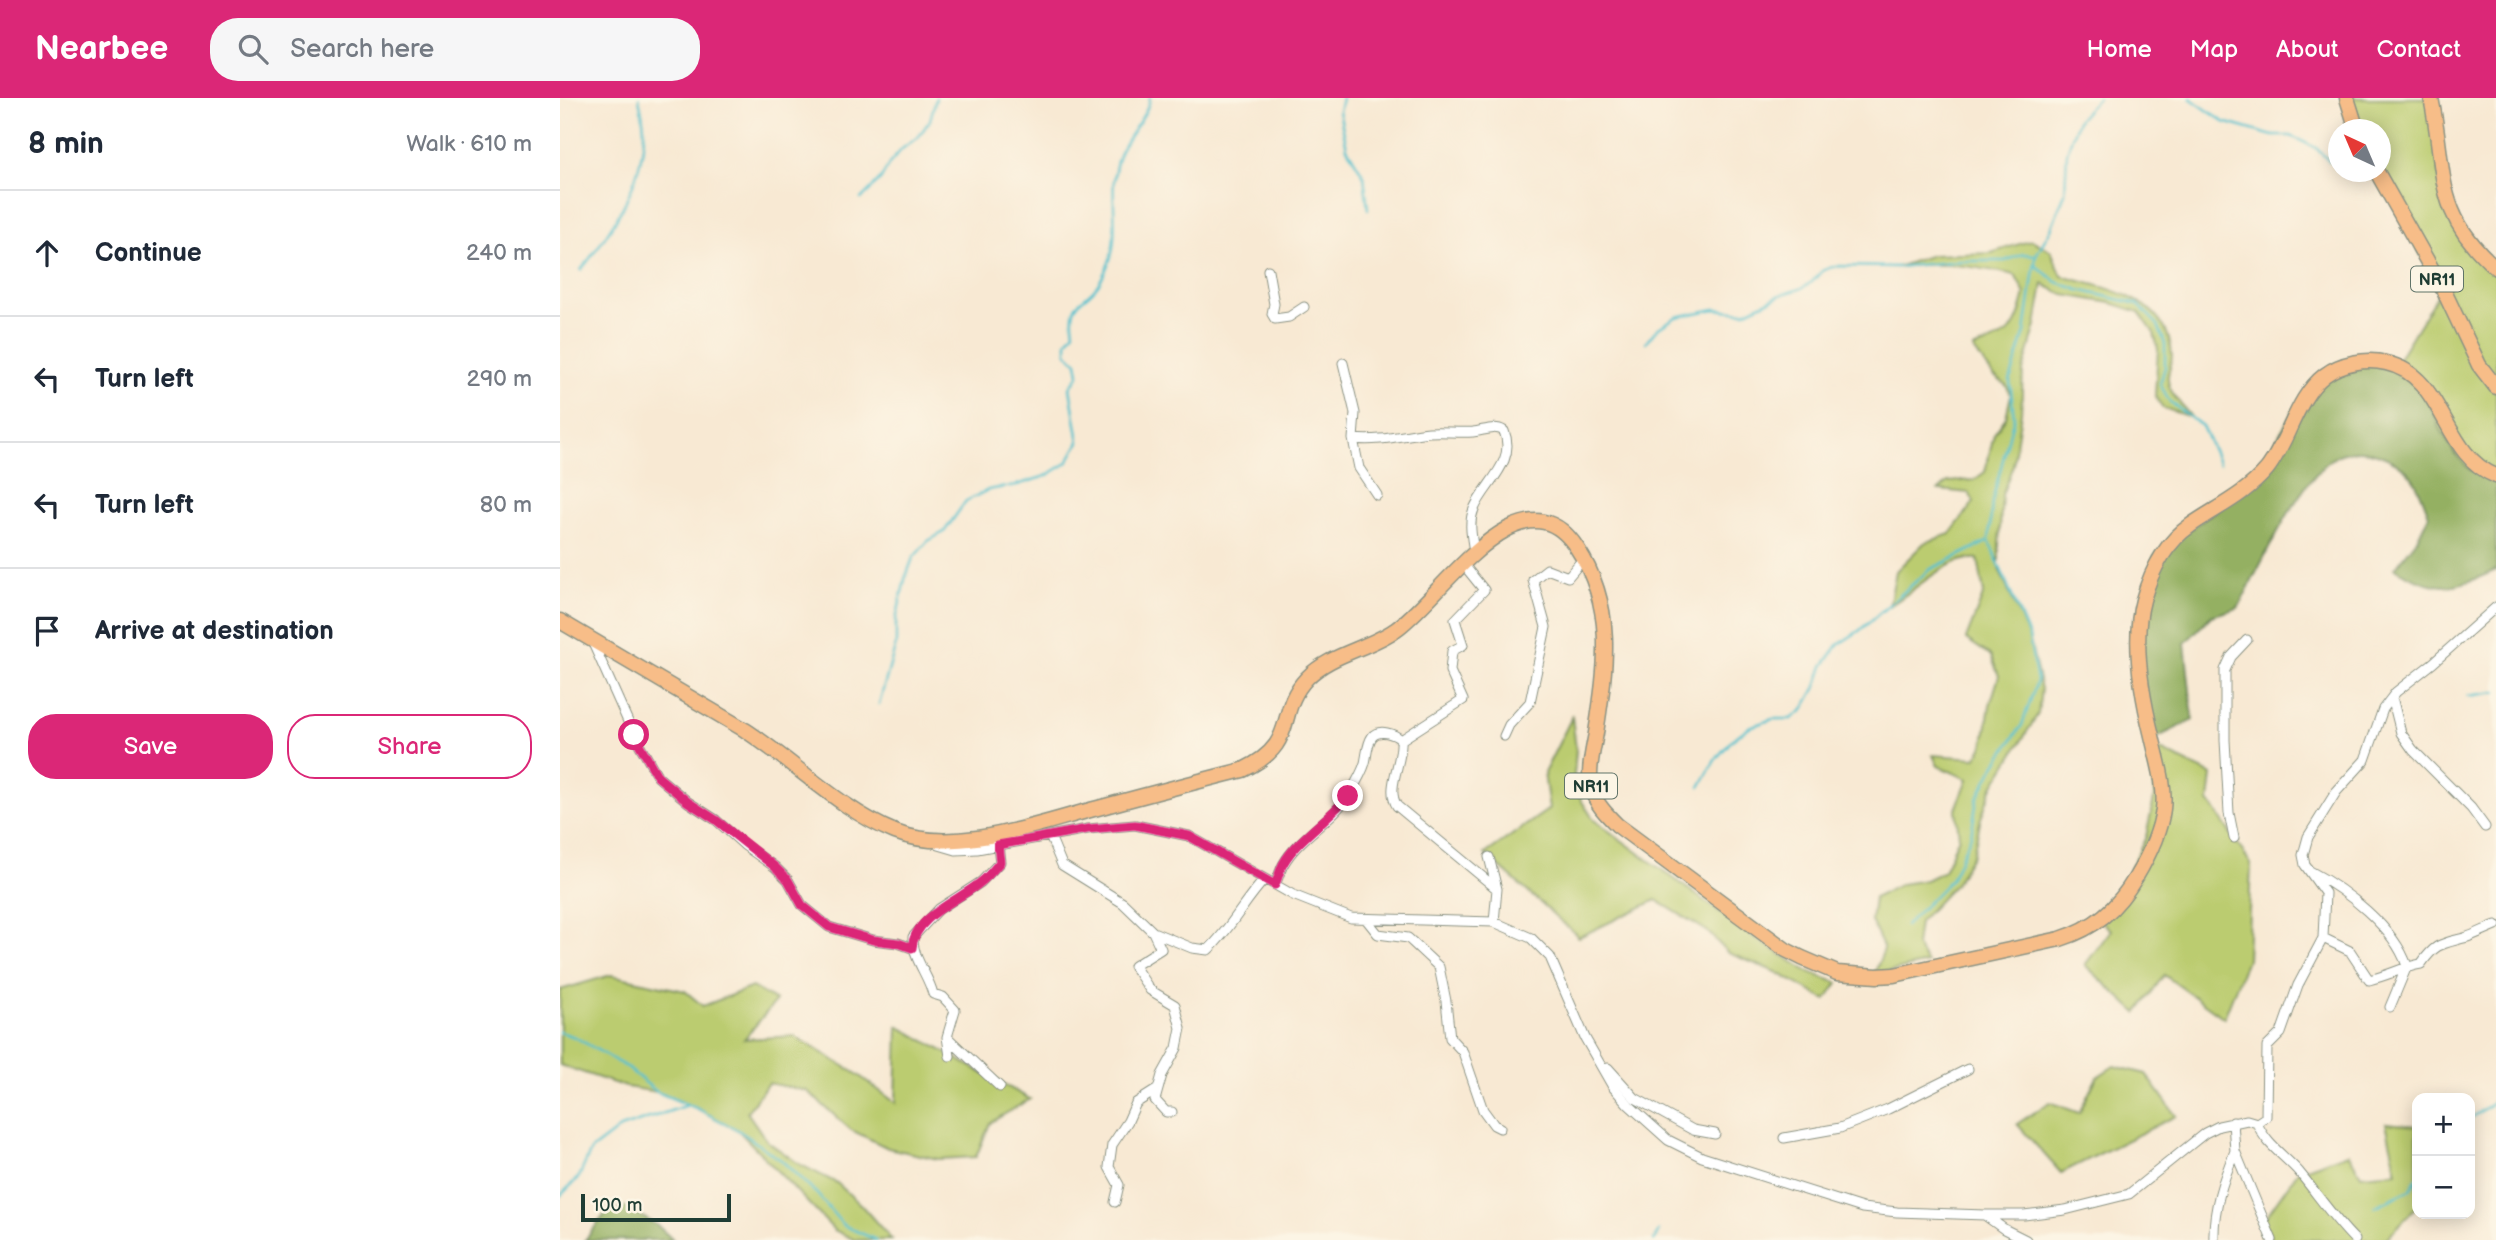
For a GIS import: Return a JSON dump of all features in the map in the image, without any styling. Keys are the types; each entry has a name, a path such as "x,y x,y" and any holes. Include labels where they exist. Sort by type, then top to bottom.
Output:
{"highway":[{"path":"2347,98 2354,119"},
{"name":"NR11","path":"2431,98 2451,212 2469,241 2496,268"},
{"name":"NR11","path":"2383,182 2443,289 2479,365 2496,387"},
{"name":"NR11","path":"560,621 745,730 774,749 822,788 876,823 900,835 928,841 981,837 1243,769 1261,761 1282,737 1292,704 1308,676 1324,665 1398,629 1474,552 1507,530 1523,523 1549,523 1560,528 1584,558 1598,593 1605,621 1606,662 1590,770 1592,790 1600,806 1617,825 1786,950 1837,973 1894,975 2079,933 2103,919 2123,898 2151,849 2163,809 2160,773 2142,689 2140,619 2148,584 2164,552 2182,532 2240,495 2263,473 2309,393 2326,375 2343,366 2367,362 2384,362 2401,367 2415,376 2432,396 2462,449 2476,464 2496,476"}],"street":[{"path":"1268,270 1274,304 1272,314 1275,319 1289,317 1304,307"},
{"path":"1343,363 1355,413 1353,439 1359,468 1377,495"},
{"path":"1353,439 1386,440 1430,432 1470,432 1491,428 1504,431 1508,443 1505,460 1473,510 1470,529 1474,552"},
{"path":"1504,736 1509,726 1530,702 1546,627 1533,580 1547,569 1568,577 1584,558"},
{"path":"1401,740 1463,700 1450,671 1452,651 1463,645 1455,620 1484,590 1463,564"},
{"path":"928,841 957,850 977,849 1111,826 1135,825 1189,836 1275,885 1351,918 1494,922 1531,938 1550,957 1586,1038 1613,1087 1668,1140 1702,1157 1862,1208 1985,1215 2024,1215 2065,1210 2129,1194 2205,1133 2233,1122 2257,1123 2266,1117 2267,1047 2281,1034 2298,985 2323,938 2325,893 2308,871 2303,855 2308,837 2336,792 2365,760 2374,730 2383,709 2392,697 2496,607"},
{"path":"592,639 634,735 658,777 775,867 788,880 802,905 829,927 912,948"},
{"path":"2234,838 2229,813 2225,740 2225,670 2231,657 2247,640"},
{"path":"2392,697 2401,733 2413,750 2472,808 2485,827"},
{"path":"1275,885 1284,863 1300,844 1335,813 1348,796 1364,765 1372,737 1377,733 1386,733 1401,740"},
{"path":"1401,740 1392,799 1406,814 1497,889"},
{"path":"1050,836 1062,865 1123,903 1153,932 1161,949 1134,966 1150,990 1175,1005 1181,1028 1177,1048 1162,1075 1155,1100 1166,1112 1172,1112"},
{"path":"950,1056 947,1037 955,1010 943,997 933,994 912,948 913,937 939,909 981,882 1000,862 998,845"},
{"path":"1489,858 1497,889 1494,922"},
{"path":"2308,871 2331,882 2376,920 2397,947 2407,967 2390,1007"},
{"path":"1153,932 1192,948 1208,950 1222,937 1265,879"},
{"path":"1366,919 1378,934 1408,938 1439,967 1450,1038 1463,1052 1483,1110 1494,1125 1500,1128"},
{"path":"2323,938 2350,950 2369,980 2421,964 2430,952 2444,942 2465,938 2496,926"},
{"path":"947,1037 1000,1087"},
{"path":"1599,1059 1635,1098 1693,1130 1715,1134"},
{"path":"1784,1139 1840,1128 1968,1069"},
{"path":"1115,1202 1119,1185 1109,1167 1112,1145 1136,1103 1158,1088"},
{"path":"2233,1122 2235,1152 2272,1240"},
{"path":"2257,1123 2262,1136 2298,1171 2334,1219 2355,1240"},
{"path":"2214,1240 2214,1219 2219,1195 2235,1152"},
{"path":"1985,1215 2026,1240"}],"green space":[{"path":"2345,98 2429,98 2444,206 2496,272 2496,481 2473,471 2460,459 2433,418 2393,368 2439,292 2385,182 2391,182 2391,119 2351,119"},
{"path":"2032,240 2051,251 2062,276 2116,291 2148,308 2160,320 2168,335 2172,355 2168,382 2176,398 2191,417 2163,408 2155,396 2158,349 2154,333 2139,312 2111,303 2064,295 2043,284 2036,325 2023,371 2021,413 2013,465 2002,495 1999,545 1999,569 2029,637 2041,689 2038,714 1991,790 1973,854 1955,884 1919,922 1916,946 1927,963 1874,975 1884,949 1871,921 1874,898 1901,884 1926,880 1944,871 1959,837 1956,809 1968,779 1938,766 1933,755 1976,758 1984,744 1990,705 1999,676 1991,656 1966,639 1984,593 1978,559 1954,563 1889,606 1896,571 1924,543 1950,534 1974,502 1969,493 1939,490 1948,482 1974,480 1985,472 1994,434 2006,417 2011,395 2006,385 1993,375 1973,349 2010,331 2018,318 2025,294 2015,275 1956,265 1897,267 1932,255 1991,253"},
{"path":"2341,363 2393,368 2425,392 2454,453 2470,470 2496,481 2496,570 2468,582 2445,586 2422,582 2395,568 2416,541 2429,515 2417,484 2406,470 2389,459 2364,451 2341,454 2312,478 2283,522 2238,608 2211,616 2185,643 2193,720 2146,743 2137,656 2154,556 2240,492 2263,463 2293,411"},
{"path":"1572,717 1576,749 1574,775 1581,800 1594,820 1755,938 1809,972 1838,983 1826,1000 1776,972 1728,953 1707,931 1656,900 1579,937 1485,854 1549,809 1544,773"},
{"path":"2146,743 2212,775 2209,801 2251,864 2247,959 2224,1018 2164,975 2137,1013 2085,965 2111,930 2095,916 2123,884 2146,837 2155,794"},
{"path":"611,975 685,991 703,1006 752,987 776,1001 744,1039 794,1036 857,1074 896,1103 898,1026 1030,1099 990,1123 976,1157 938,1159 888,1148 851,1130 807,1091 768,1083 747,1112 767,1141 799,1164 837,1183 892,1240 855,1240 834,1230 738,1130 657,1092 626,1087 560,1065 560,990"},
{"path":"2114,1066 2146,1074 2176,1116 2061,1173 2017,1124 2050,1102 2079,1113 2097,1077"},
{"path":"2386,1123 2412,1126 2412,1211 2383,1240 2272,1240 2263,1221 2298,1171 2348,1153 2361,1175 2397,1172"},
{"path":"626,1207 658,1226 673,1240 585,1240 609,1209"}],"waterway":[{"path":"581,270 623,208 637,173 644,131 639,98"},
{"path":"861,199 881,179 902,149 919,136 930,120 936,98"},
{"path":"879,704 896,644 896,620 905,579 913,558 928,541 944,532 966,501 988,490 1046,476 1067,463 1079,442 1070,388 1079,374 1077,362 1067,353 1067,341 1074,332 1075,307 1099,283 1109,261 1114,236 1116,166 1122,148 1145,112 1150,98"},
{"path":"1342,98 1339,111 1347,148 1364,176 1368,209"},
{"path":"1905,926 1952,878 1971,835 1977,799 1992,770 2022,725 2037,681 2029,637 1989,541 1992,502 2014,417 2010,381 2025,332 2036,255 2051,229 2065,193 2067,152 2078,120 2098,98"},
{"path":"2190,98 2224,122 2273,136 2291,136 2316,148 2328,160"},
{"path":"1646,342 1657,329 1676,317 1715,309 1744,312 1800,289 1812,282 1822,271 1834,266 1897,267 1960,261 2005,261 2023,254 2035,255"},
{"path":"2035,265 2057,282 2138,304 2158,325 2165,344 2165,367 2160,384 2170,402 2202,426 2219,464"},
{"path":"1700,787 1715,760 1732,740 1749,727 1773,719 1791,719 1803,710 1816,687 1823,666 1839,644 1859,631 1929,570 1989,541"},
{"path":"2468,696 2496,692"},
{"path":"560,1032 575,1037 626,1067 657,1092 738,1130 781,1160 817,1194 843,1225 876,1240"},
{"path":"2475,1115 2496,1100"},
{"path":"560,1196 579,1177 591,1150 620,1128 688,1105"},
{"path":"2374,1207 2412,1187"},
{"path":"1654,1240 1659,1231"}],"route":[{"path":"634,735 658,777 775,867 788,880 802,905 829,927 912,948 913,937 939,909 981,882 1000,862 998,845 1088,829 1135,825 1189,836 1275,885 1284,863 1300,844 1335,813 1348,796"}]}
